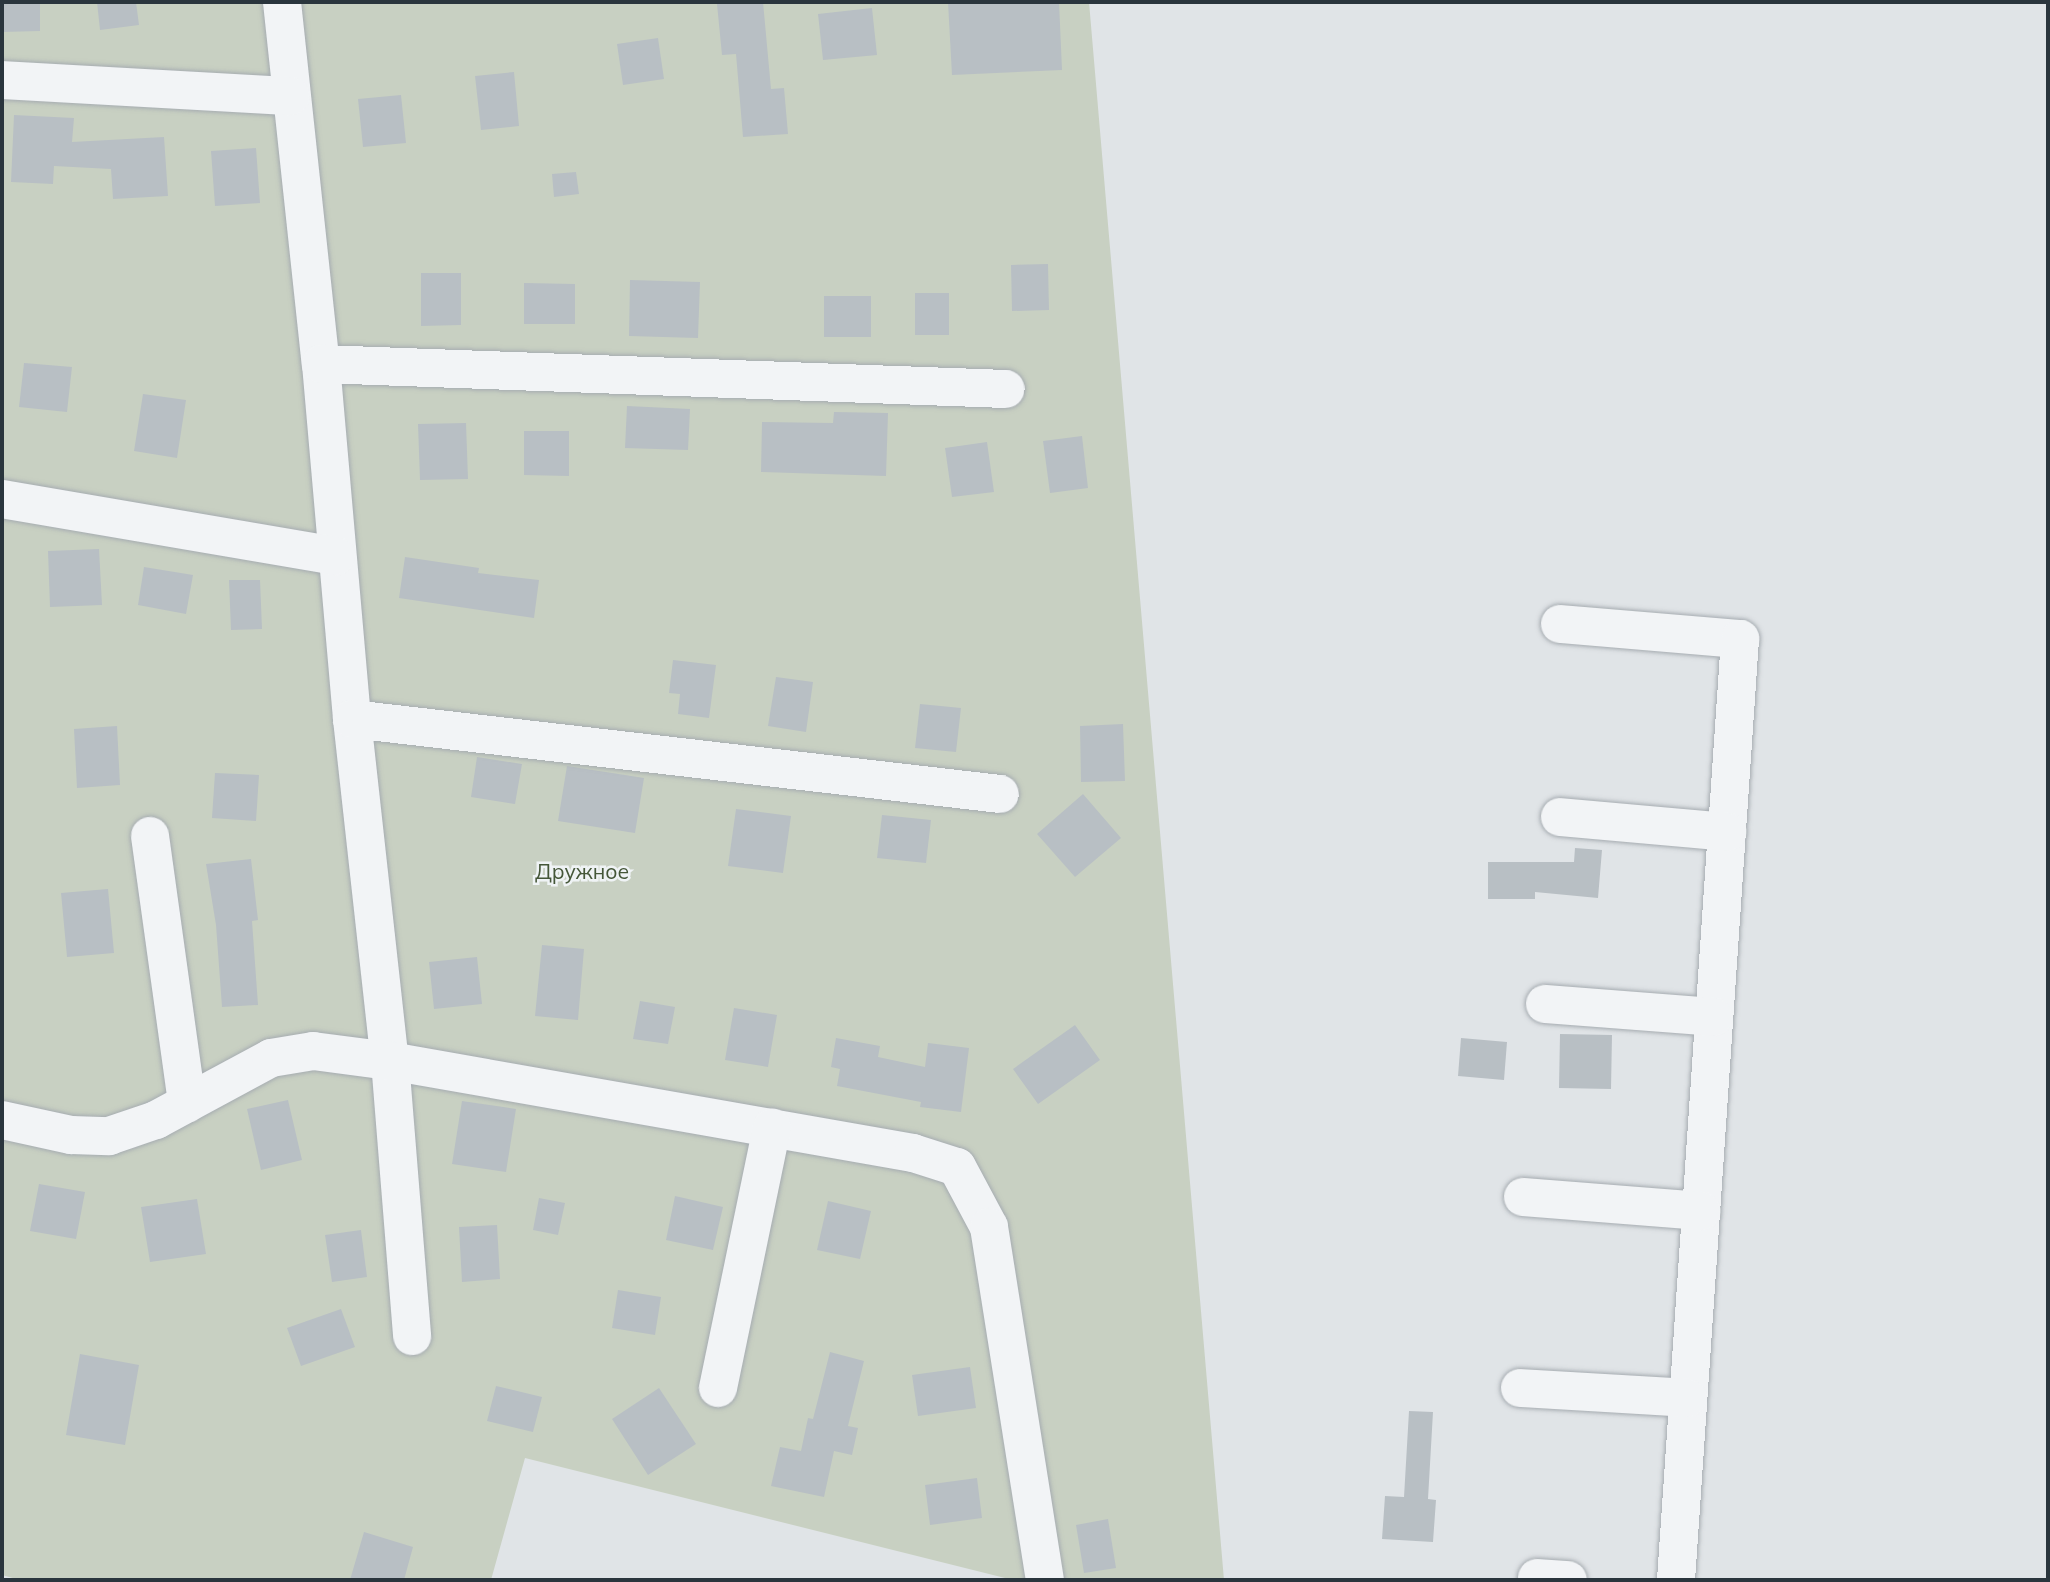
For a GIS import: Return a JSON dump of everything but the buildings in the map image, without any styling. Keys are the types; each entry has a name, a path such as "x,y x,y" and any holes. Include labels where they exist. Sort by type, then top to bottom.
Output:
{"street":[{"path":"282,2 321,364 352,719 390,1061 412,1336"},
{"path":"2,80 291,96"},
{"path":"321,364 1006,389"},
{"path":"2,499 336,556"},
{"path":"1560,624 1740,639 1676,1580"},
{"path":"352,719 1000,794"},
{"path":"1560,817 1727,832"},
{"path":"150,836 187,1103"},
{"path":"1545,1004 1714,1017"},
{"path":"2,1120 71,1135 109,1136 156,1120 271,1058 313,1051 390,1061 913,1153 957,1167 989,1227 1045,1580"},
{"path":"718,1388 772,1128"},
{"path":"1523,1197 1701,1211"},
{"path":"1520,1388 1688,1398"}],"green space":[{"name":"Дружное","path":"2,2 1089,2 1224,1580 1013,1580 525,1458 491,1580 20,1580 2,1575"}]}
